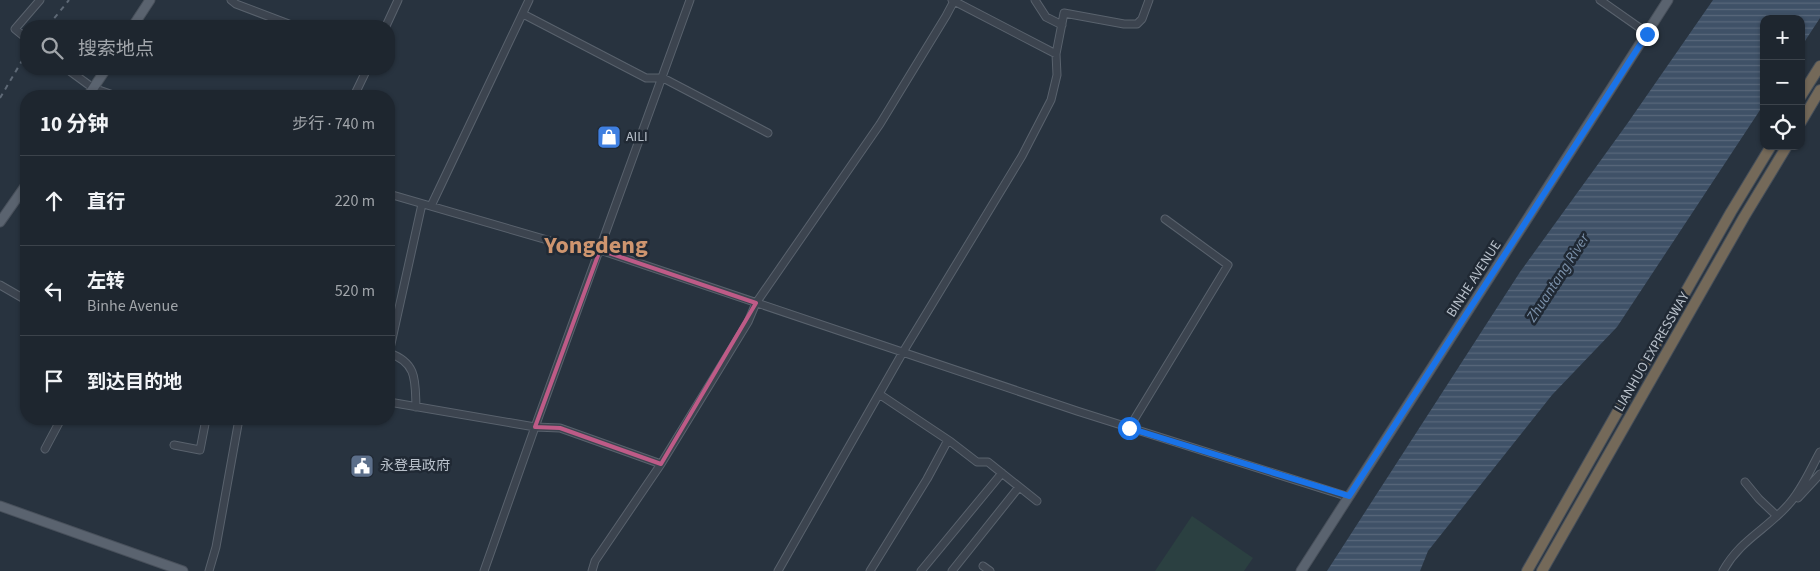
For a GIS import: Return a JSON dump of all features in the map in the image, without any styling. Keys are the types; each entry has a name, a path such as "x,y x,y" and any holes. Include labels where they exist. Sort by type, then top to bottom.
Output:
{"highway":[{"path":"1805,90 1820,66"},
{"path":"1805,115 1820,90"},
{"name":"LIANHUO EXPRESSWAY","path":"1527,571 1731,212 1769,150"},
{"name":"LIANHUO EXPRESSWAY","path":"1542,571 1784,150"}],"main road":[{"path":"137,20 150,0"},
{"name":"BINHE AVENUE","path":"1301,571 1668,0"},
{"path":"93,88 102,75"},
{"path":"0,222 20,193"},
{"path":"0,506 184,571"}],"street":[{"path":"23,20 40,0"},
{"path":"230,0 278,20"},
{"path":"389,20 398,0"},
{"path":"431,206 530,0"},
{"path":"484,571 534,427 690,0"},
{"path":"592,571 595,561 661,464 748,322 756,303 880,124 946,16 953,0 1056,54"},
{"path":"1036,0 1046,18 1062,25"},
{"path":"778,571 903,352 1022,156 1051,100 1057,76 1056,54 1064,13 1124,24 1137,24 1142,19 1149,0"},
{"path":"1600,0 1647,34"},
{"path":"523,14 646,78 662,78 768,133"},
{"path":"20,23 15,29 20,33"},
{"path":"75,75 99,90"},
{"path":"357,90 364,75"},
{"path":"395,196 568,246 600,250 1129,428 1349,496"},
{"path":"395,326 422,204"},
{"path":"1129,428 1228,265 1165,219"},
{"path":"0,285 20,297"},
{"path":"395,356 405,362 412,371 416,382 416,408"},
{"path":"879,394 948,440 977,462 988,462 1037,501"},
{"path":"395,403 534,427 560,428 661,464"},
{"path":"45,449 58,425"},
{"path":"174,445 200,450 205,425"},
{"path":"209,571 216,547 238,425"},
{"path":"870,571 927,479 948,440"},
{"path":"1723,571 1745,542 1777,516 1794,498 1820,452"},
{"path":"921,571 1002,474"},
{"path":"1777,516 1787,511 1820,474"},
{"path":"1745,482 1777,516"},
{"path":"952,571 1019,487"}],"highlighted area":[{"path":"600,250 756,303 661,464 560,428 535,427"}],"green space":[{"path":"1192,516 1253,558 1244,571 1155,571"}],"water":[{"name":"Zhuantang River","path":"1713,0 1820,0 1820,18 1805,41 1805,15 1760,15 1760,110 1617,327 1552,395 1428,551 1420,571 1327,571 1520,272 1627,124"}],"railway":[{"path":"53,20 69,0"},
{"path":"0,98 20,64"}],"place":[{"name":"AILI","path":"609,137"},
{"name":"永登县政府","path":"362,466"}],"district":[{"name":"Yongdeng","path":"596,245"}],"route":[{"path":"1129,428 1349,496 1647,34"}]}
